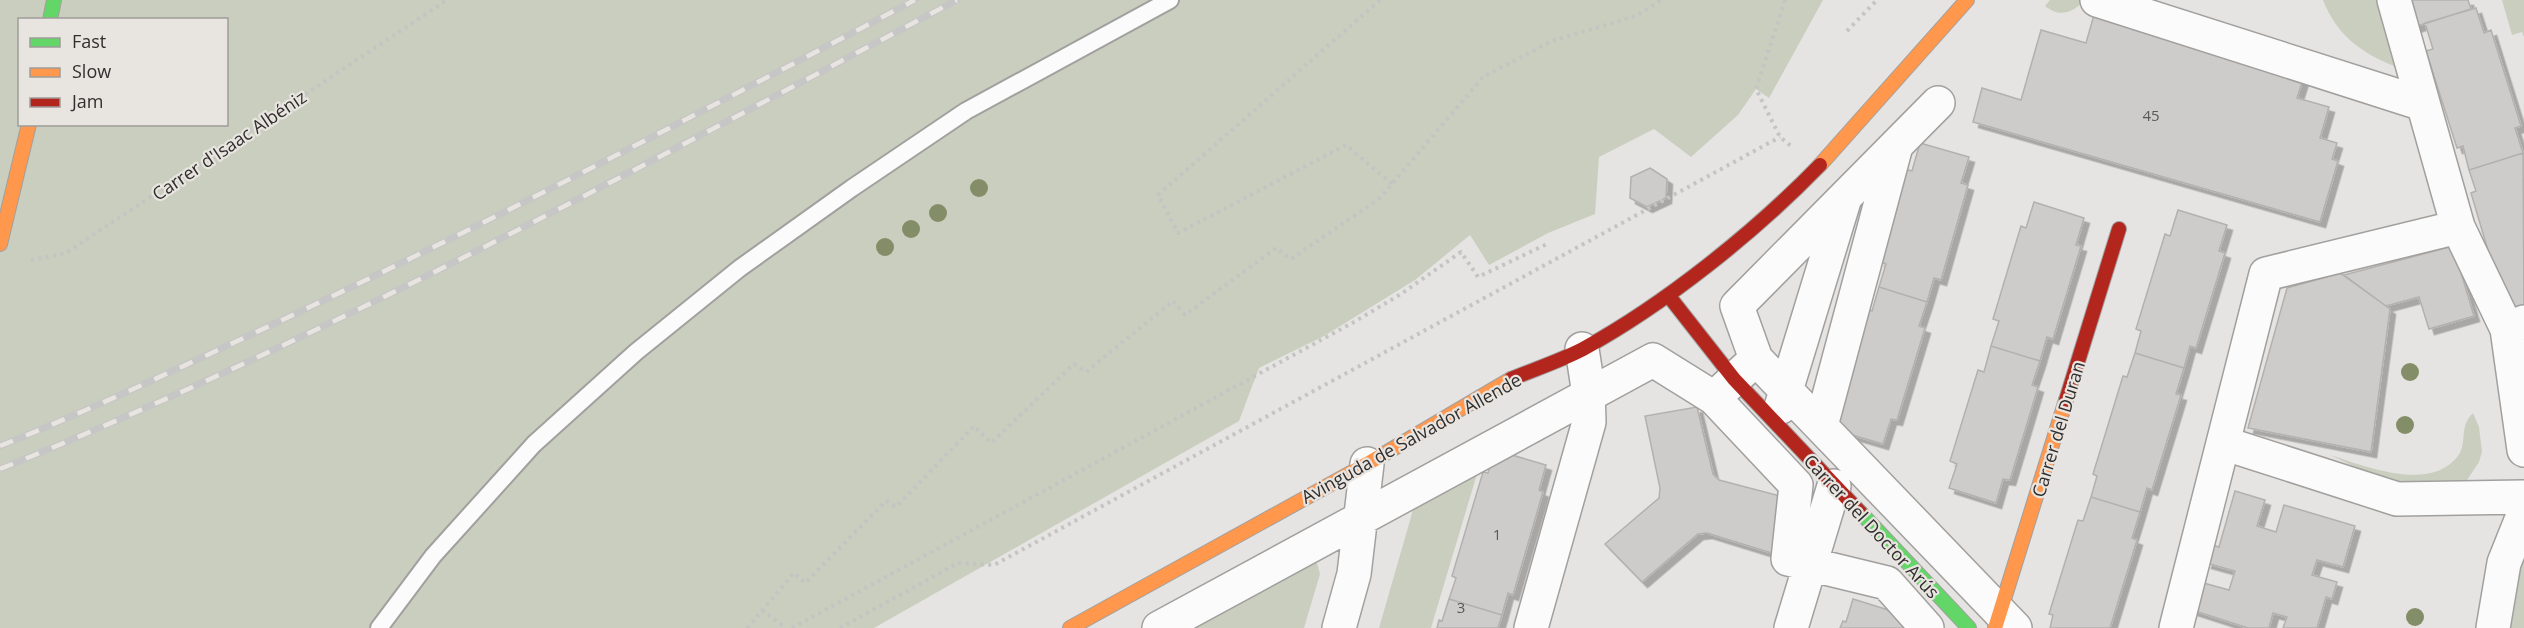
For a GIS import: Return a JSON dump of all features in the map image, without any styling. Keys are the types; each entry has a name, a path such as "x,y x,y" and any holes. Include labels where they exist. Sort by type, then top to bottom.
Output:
{"main road":[{"path":"50,18 54,0"},
{"name":"Avinguda de Salvador Allende","path":"1070,628 1367,464 1507,381 1582,349 1668,295 1728,248 1818,167 1967,0"},
{"path":"0,244 29,126"},
{"name":"Carrer del Duran","path":"2004,623 2119,229"},
{"name":"Carrer del Doctor Arús","path":"1668,295 1735,379 1969,628"}],"street":[{"path":"2097,0 2423,104"},
{"path":"2394,0 2458,226 2515,326 2524,450"},
{"path":"1927,628 1887,583 1788,559 1796,485 1735,379 1737,306 1938,103"},
{"path":"1821,426 1897,144"},
{"path":"1818,167 1845,197"},
{"path":"1776,423 1845,197"},
{"path":"2176,628 2266,274 2458,226"},
{"path":"1531,628 1589,422 1582,349"},
{"path":"1159,628 1653,360 1786,389 2004,623"},
{"path":"2223,443 2397,499 2524,497"},
{"path":"1339,628 1354,574 1367,464"},
{"path":"1791,628 1834,486"},
{"path":"2493,628 2504,563 2524,513"}],"lane":[{"path":"379,628 433,556 534,444 636,352 731,275 852,188 966,111 1170,0"}],"path":[{"name":"Carrer d'Isaac Albéniz","path":"21,262 66,253 447,0"},
{"path":"1380,0 1158,195 1178,233 1346,145 1392,184"},
{"path":"747,628 794,573 805,583 886,501 896,507 974,426 991,443 1074,364 1086,372 1173,301 1185,315 1276,248 1291,259 1380,198 1483,77 1552,41 1636,16 1661,0"},
{"path":"1785,0 1756,89 1780,137 1818,167"},
{"path":"1848,32 1877,0"},
{"path":"840,628 958,563 994,565 1780,137"},
{"path":"792,628 1354,322 1401,294 1461,252 1479,277 1547,244"},
{"path":"762,610 786,628"}],"green space":[{"path":"0,0 1823,0 1769,98 1756,89 1738,115 1691,157 1654,129 1599,157 1595,214 1548,233 1489,265 1470,235 1415,280 1324,336 1259,368 1239,421 874,628 0,628"},
{"path":"2050,0 2085,0 2071,11 2061,13 2045,6"},
{"path":"2323,0 2376,0 2394,66 2371,55 2351,41 2335,23"},
{"path":"2502,0 2524,0 2524,37 2522,32 2512,35"},
{"path":"2473,413 2479,427 2482,452 2479,462 2467,480 2453,487 2389,483 2330,455 2378,470 2414,475 2431,473 2446,467 2458,456 2466,424"},
{"path":"1482,457 1431,628 1379,628 1415,503"},
{"path":"1307,556 1317,563 1320,574 1304,628 1169,628"},
{"path":"2524,559 2524,628 2477,628 2506,571"}],"building":[{"path":"2402,0 2468,0 2471,9 2411,28"},
{"path":"2476,8 2484,33 2491,30 2521,126 2515,128 2523,153 2469,170 2463,146 2457,148 2426,51 2433,49 2425,23"},
{"path":"2094,15 2304,76 2297,98 2329,107 2320,138 2337,143 2332,159 2338,161 2320,222 1973,122 1982,88 2021,100 2041,30 2086,43"},
{"path":"1920,143 1969,157 1961,183 1968,185 1941,280 1934,278 1927,302 1879,287 1886,264 1879,261 1905,169 1912,171"},
{"path":"2523,153 2524,311 2513,314 2500,291 2471,193 2476,191 2469,170"},
{"path":"1650,168 1667,179 1666,198 1647,207 1630,198 1631,177"},
{"path":"2034,202 2084,218 2076,245 2081,246 2053,339 2047,337 2040,361 1991,346 1999,321 1993,319 2021,226 2026,228"},
{"path":"2178,210 2227,225 2219,251 2225,253 2196,348 2190,346 2184,368 2135,353 2141,331 2136,329 2165,234 2170,236"},
{"path":"2453,246 2474,316 2429,329 2419,297 2386,306 2344,275"},
{"path":"2340,273 2390,309 2371,452 2248,428 2287,288"},
{"path":"1879,287 1927,302 1919,326 1925,328 1897,420 1891,419 1883,444 1835,430 1866,309 1872,311"},
{"path":"1991,346 2040,361 2032,385 2038,387 2010,480 2003,479 1996,503 1949,488 1957,464 1950,461 1978,370 1984,372"},
{"path":"2135,353 2184,368 2176,394 2181,395 2152,490 2147,488 2140,512 2091,497 2097,476 2093,474 2123,376 2127,377"},
{"path":"1697,407 1713,474 1719,480 1791,499 1775,554 1707,533 1698,534 1642,582 1605,544 1659,498 1660,488 1645,416"},
{"path":"1495,450 1546,465 1539,490 1543,492 1513,595 1508,593 1502,615 1449,599 1456,578 1452,576 1483,472 1488,473"},
{"path":"2235,491 2265,500 2257,526 2276,532 2284,505 2355,526 2343,567 2317,560 2312,575 2337,582 2332,599 2326,597 2317,628 2283,628 2287,617 2273,613 2269,628 2248,628 2192,610 2200,582 2229,590 2235,571 2206,563 2212,545 2219,547"},
{"path":"2091,497 2140,512 2132,538 2137,540 2110,628 2050,628 2053,615 2049,614 2078,520 2083,521"},
{"path":"1449,599 1502,615 1498,628 1437,628 1439,620 1442,621"},
{"path":"1853,599 1908,616 1904,628 1840,628 1843,621 1846,622"}],"railway":[{"path":"0,446 141,385 360,283 599,164 915,0"},
{"path":"0,469 123,418 365,306 603,186 957,0"}],"traffic: fast":[{"path":"50,18 54,0"},
{"path":"1860,512 1969,628"}],"traffic: slow":[{"path":"1820,165 1967,0"},
{"path":"0,244 29,126"},
{"path":"1070,628 1367,464 1511,379"},
{"path":"1995,628 2066,400"}],"traffic: jam":[{"path":"1511,379 1583,349 1677,289 1767,216 1820,165"},
{"path":"2066,400 2119,229"},
{"path":"1668,295 1734,379 1860,512"}]}
